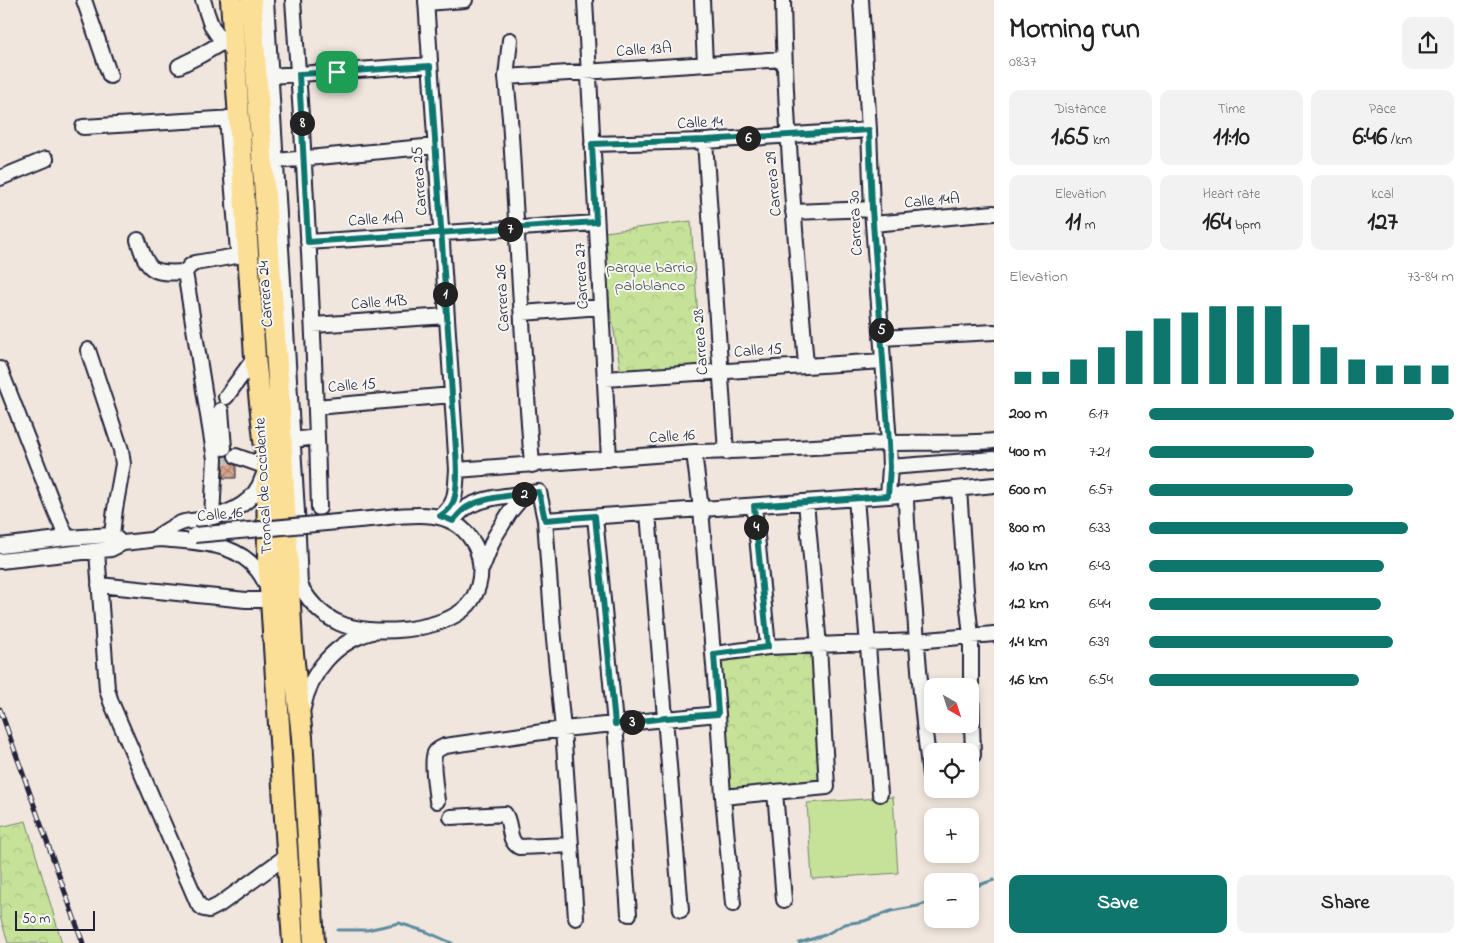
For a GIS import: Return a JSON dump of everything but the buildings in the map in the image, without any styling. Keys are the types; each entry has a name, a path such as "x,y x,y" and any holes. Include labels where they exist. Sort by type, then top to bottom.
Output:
{"highway":[{"name":"Troncal de Occidente","path":"251,1 228,47 251,362 267,467 268,560 293,943"},
{"name":"Troncal de Occidente","path":"251,1 279,393 292,644 302,737 314,943"}],"street":[{"path":"84,0 110,76"},
{"path":"178,66 228,47 215,32 208,18 203,0"},
{"path":"293,0 313,325 319,508"},
{"path":"426,1 465,0"},
{"name":"Carrera 27","path":"585,0 610,459"},
{"path":"702,0 705,64"},
{"name":"Carrera 29","path":"783,0 788,135 806,365"},
{"name":"Carrera 30","path":"861,0 872,209 889,443 888,496"},
{"name":"Carrera 24","path":"251,1 270,76 293,440 300,586"},
{"name":"Carrera 25","path":"426,1 456,475 453,504 448,511 447,519"},
{"name":"Carrera 26","path":"510,40 506,76 532,465"},
{"name":"Calle 13A","path":"506,76 784,59"},
{"path":"270,76 430,66"},
{"path":"83,127 233,118"},
{"name":"Calle 14","path":"592,144 705,140 869,130"},
{"name":"Carrera 28","path":"705,140 726,452"},
{"path":"276,161 435,146"},
{"path":"0,178 46,159"},
{"path":"793,212 872,209"},
{"name":"Calle 14A","path":"873,224 994,213"},
{"name":"Calle 14A","path":"308,242 596,222"},
{"path":"138,240 143,256 149,265 156,271 167,273 185,272 195,263 243,254"},
{"path":"185,272 220,455"},
{"path":"522,313 601,306"},
{"name":"Calle 14B","path":"313,325 447,316"},
{"path":"881,338 994,332"},
{"path":"88,350 121,450 122,470 115,509 117,539"},
{"name":"Calle 15","path":"605,379 883,361"},
{"path":"226,397 251,362"},
{"path":"0,369 55,510 68,538"},
{"name":"Calle 15","path":"316,407 452,395"},
{"path":"212,518 220,455 221,410"},
{"path":"293,440 317,437"},
{"name":"Calle 16","path":"456,475 532,465 694,452 889,443 945,444 994,441"},
{"path":"694,452 714,654 732,904"},
{"path":"156,540 162,532 181,523 212,518 231,512 251,496 259,486 267,467 236,456"},
{"path":"890,467 994,459"},
{"path":"421,514 434,509 443,502 456,475"},
{"path":"545,520 888,496 994,485"},
{"path":"960,489 966,590 971,636 973,743"},
{"path":"482,570 479,550 467,532 447,519 468,506 480,502 539,492 545,520 552,628 563,729 576,918"},
{"path":"288,548 294,572 307,598 316,608 333,620 352,628 366,631 414,629 453,617 468,605 478,587 494,538 510,512 525,494"},
{"path":"906,494 906,521 915,611 921,708 926,743"},
{"path":"856,498 880,794"},
{"path":"723,797 827,787 819,646 806,502"},
{"path":"754,506 768,647"},
{"path":"648,513 681,910"},
{"name":"Calle 16","path":"0,546 68,538 156,540 421,514 447,519"},
{"path":"595,516 615,724 629,914"},
{"name":"Calle 16","path":"0,561 111,550 117,539"},
{"path":"99,585 246,600 271,600 265,582 256,569 250,561 238,553 218,545 156,540"},
{"path":"97,551 107,689 110,702 198,904 204,909 209,910 288,855"},
{"path":"302,737 302,712 305,698 318,670 338,648 365,634 380,630"},
{"path":"714,654 768,647 916,641 994,634"},
{"path":"437,801 434,753 437,749 445,746 563,729 718,714"},
{"path":"776,792 784,900"},
{"path":"451,817 505,814 508,818 512,840 519,847 571,845"}],"green space":[{"name":"parque barrio paloblanco","path":"691,221 702,372 622,378 597,233"},
{"path":"812,652 822,783 730,790 720,659"},
{"path":"893,797 898,873 812,879 807,803"},
{"path":"26,821 62,943 8,943 0,916 0,827"}],"waterway":[{"path":"979,885 994,880"},
{"path":"799,943 825,935 845,924 864,921 891,911 924,904"},
{"path":"338,930 367,930 399,923 452,943"}],"tunnel":[{"path":"221,458 236,456"}],"railway":[{"path":"0,709 83,943"}],"route":[{"path":"337,72 299,74 308,242 441,234 596,222 592,144 705,140 869,130 872,209 889,443 888,496 754,506 768,647 714,654 718,714 615,724 595,516 545,520 539,492 499,498 468,506 453,521 440,516 448,511 453,504 457,470 454,433 447,316 441,234 438,190 430,66 337,72"}]}
